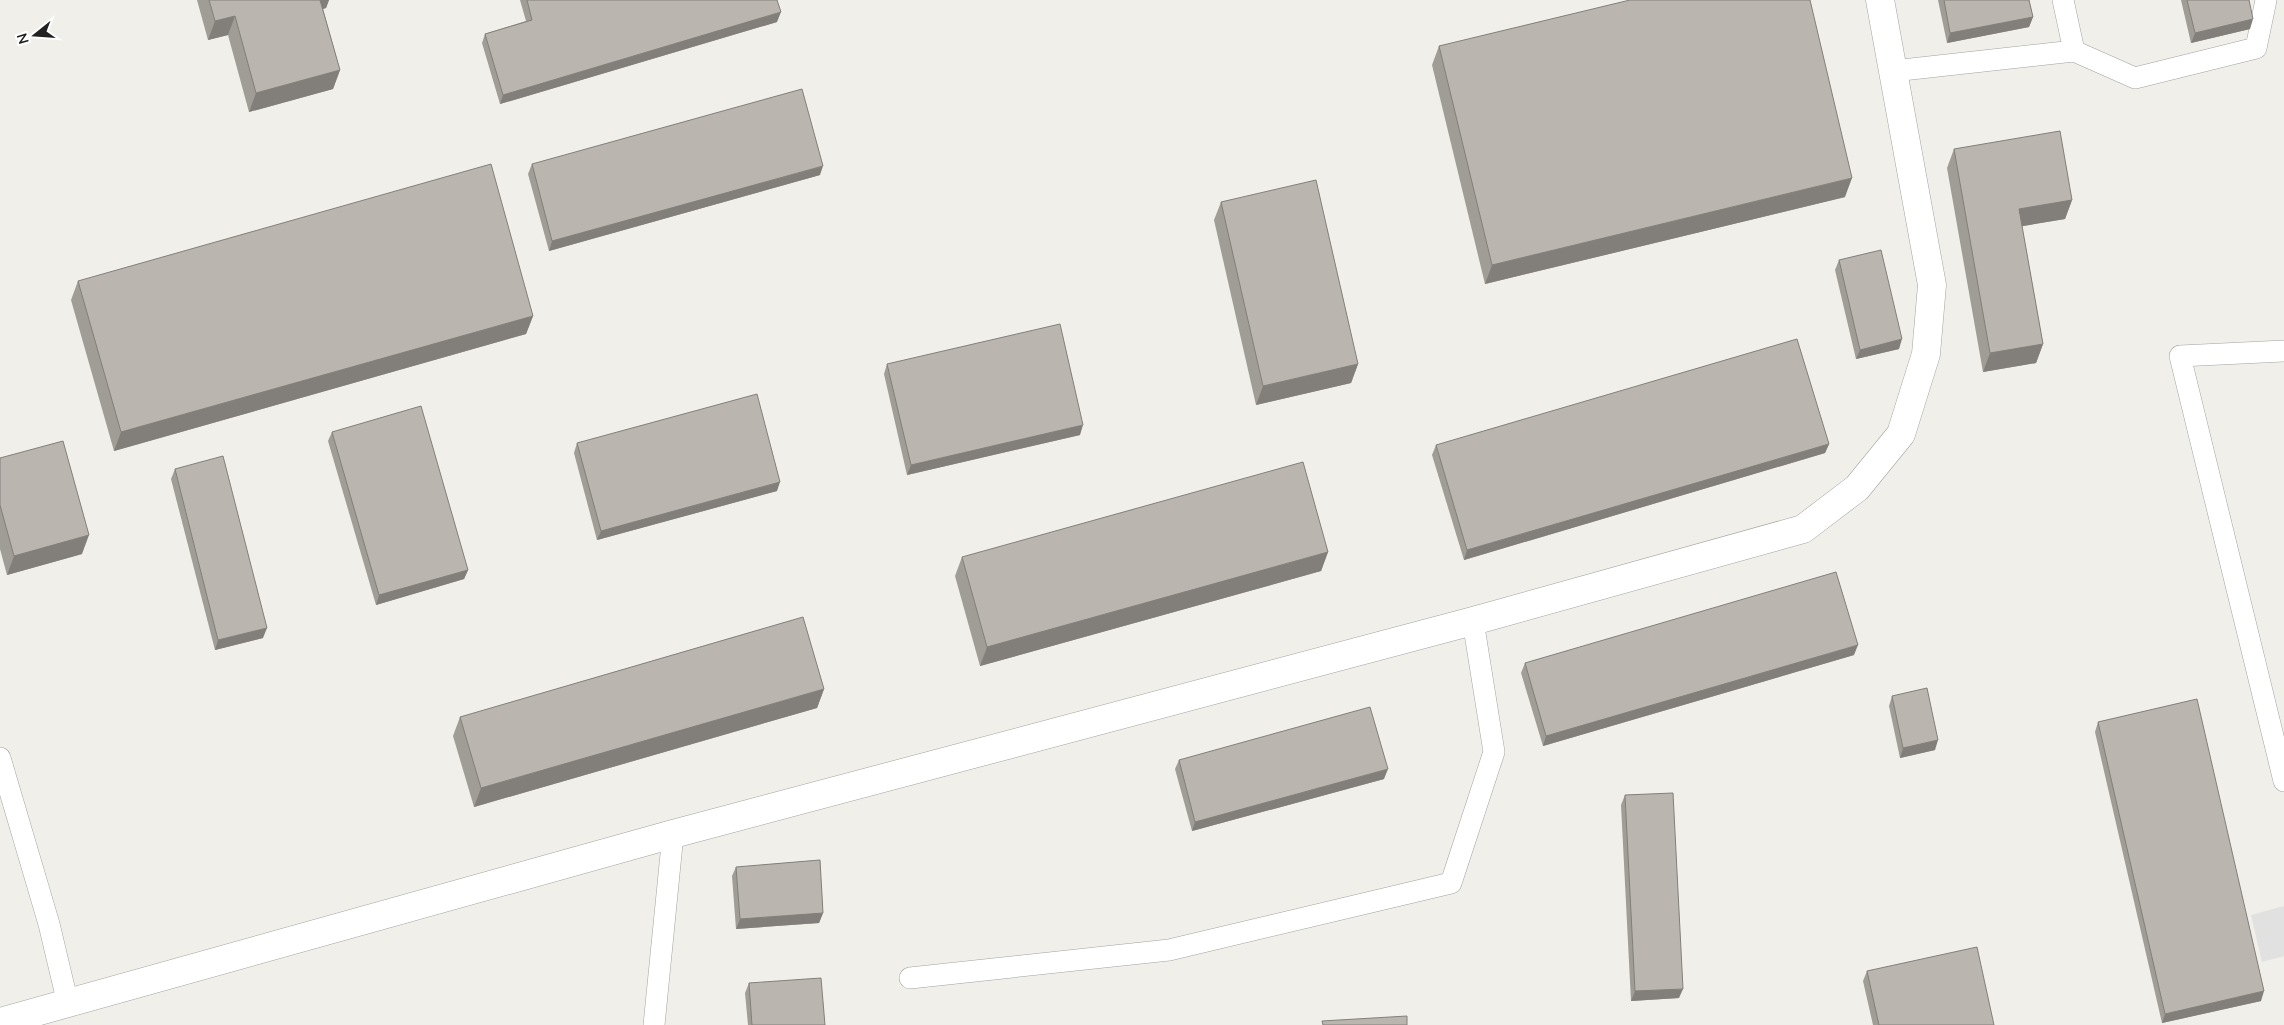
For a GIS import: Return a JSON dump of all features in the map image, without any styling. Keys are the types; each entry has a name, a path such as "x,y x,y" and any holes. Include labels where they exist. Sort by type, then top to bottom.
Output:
{"street":[{"path":"0,1022 673,834 1473,621 1803,529 1857,488 1901,434 1926,354 1932,285 1880,0"}],"lane":[{"path":"2063,0 2074,51"},
{"path":"1893,71 2074,51 2135,78 2256,48 2266,0"},
{"path":"2284,351 2180,356 2284,781"},
{"path":"910,978 1169,950 1451,883 1494,752 1473,621"},
{"path":"0,758 49,924 68,1004"},
{"path":"654,1025 673,834"}],"shaded area":[{"path":"2284,906 2284,956 2262,962 2251,915"}],"building":[{"path":"209,0 320,0 340,70 256,93 235,16 215,21"},
{"path":"527,0 777,0 781,12 503,95 485,34 532,20"},
{"path":"1630,0 1810,0 1852,178 1492,265 1439,46"},
{"path":"1944,0 2029,0 2033,17 1950,33"},
{"path":"2187,0 2249,0 2253,19 2195,33"},
{"path":"802,89 823,166 552,241 532,164"},
{"path":"2060,131 2072,200 2019,209 2043,344 1990,353 1954,149"},
{"path":"491,164 533,316 121,432 78,281"},
{"path":"1316,180 1358,364 1263,386 1221,202"},
{"path":"1881,250 1902,339 1860,350 1839,260"},
{"path":"1060,324 1083,425 911,465 887,364"},
{"path":"1797,339 1829,444 1467,550 1436,445"},
{"path":"757,394 780,482 601,531 577,443"},
{"path":"421,406 468,570 379,595 332,432"},
{"path":"63,441 89,535 14,556 0,505 0,458"},
{"path":"223,456 267,628 218,640 175,469"},
{"path":"1303,462 1328,552 987,647 962,557"},
{"path":"1836,572 1858,645 1546,736 1525,663"},
{"path":"803,617 824,689 481,788 460,717"},
{"path":"1927,688 1938,740 1903,748 1892,696"},
{"path":"2197,699 2264,991 2165,1014 2098,722"},
{"path":"1370,707 1388,769 1195,822 1179,760"},
{"path":"1673,793 1683,989 1635,991 1625,795"},
{"path":"820,860 823,913 740,919 736,867"},
{"path":"1977,947 1994,1025 1879,1025 1867,971"},
{"path":"821,978 825,1025 752,1025 749,983"},
{"path":"1407,1016 1407,1025 1323,1025 1322,1021"}]}
